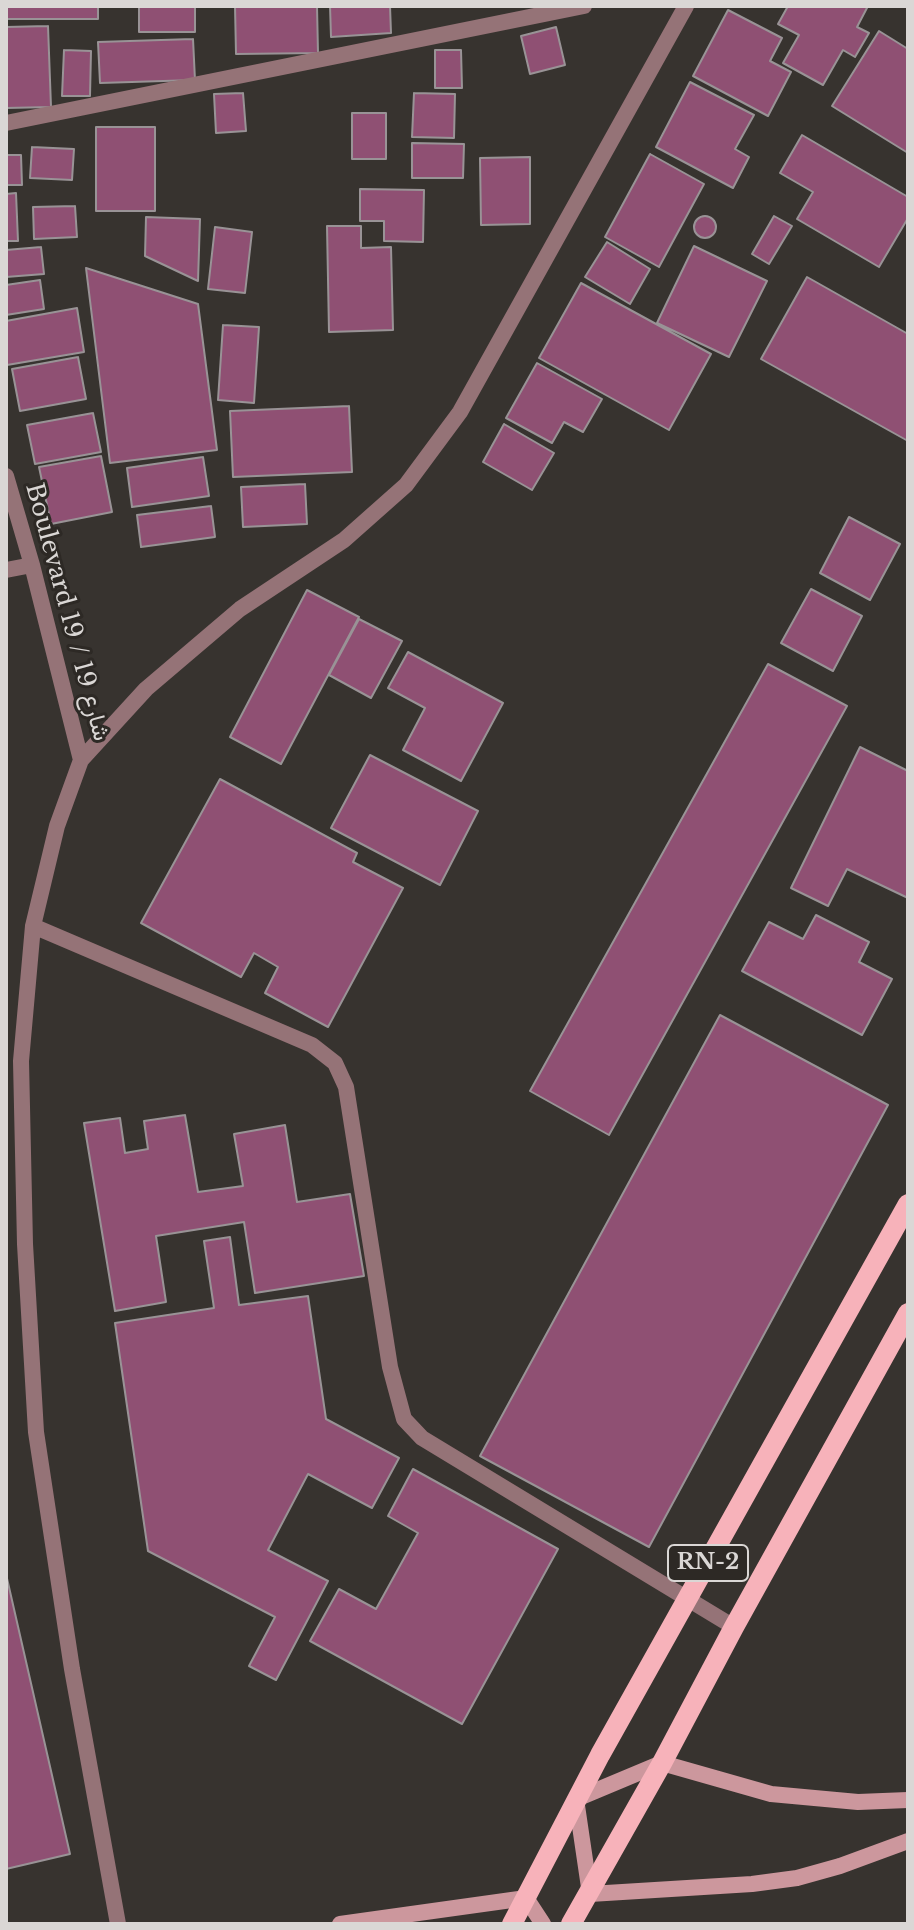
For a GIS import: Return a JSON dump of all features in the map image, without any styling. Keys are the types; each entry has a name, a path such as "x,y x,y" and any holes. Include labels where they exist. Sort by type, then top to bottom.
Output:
{"main road":[{"name":"RN-2","path":"512,1924 576,1799 908,1204"},
{"name":"RN-2","path":"571,1924 908,1313"}],"street":[{"path":"6,123 584,6"},
{"path":"118,1924 72,1669 36,1432 25,1244 21,1061 33,926 57,826 81,760 146,689 240,609 344,540 406,485 460,412 686,6"},
{"name":"Boulevard 19 / شارع 19","path":"6,476 32,565 81,760"},
{"path":"6,570 32,565"},
{"path":"33,926 312,1045 335,1063 346,1087 390,1367 404,1419 422,1438 734,1627"},
{"path":"908,1800 858,1802 771,1794 662,1763 576,1799 590,1894 752,1884 797,1878 908,1841"},
{"path":"340,1924 526,1898 543,1924"}],"building":[{"path":"6,6 98,6 98,19 6,19"},
{"path":"139,6 195,6 195,32 139,32"},
{"path":"235,6 317,6 318,53 236,54"},
{"path":"330,6 390,6 391,33 331,37"},
{"path":"788,6 868,6 857,27 869,33 855,57 843,50 823,85 783,63 799,35 778,24"},
{"path":"728,10 782,38 770,61 791,72 768,116 693,76"},
{"path":"48,26 51,107 6,108 6,27"},
{"path":"556,27 565,65 530,74 521,36"},
{"path":"879,31 908,49 908,153 832,106"},
{"path":"193,39 195,80 100,83 98,42"},
{"path":"64,50 91,51 90,96 62,96"},
{"path":"435,50 461,50 462,88 435,88"},
{"path":"690,82 754,115 735,149 749,157 733,188 656,147"},
{"path":"243,93 246,131 216,133 214,94"},
{"path":"414,93 455,94 454,138 412,137"},
{"path":"352,113 386,113 386,159 352,159"},
{"path":"96,127 155,127 155,211 96,211"},
{"path":"802,135 908,197 908,218 879,267 797,219 813,192 780,173"},
{"path":"412,143 464,144 463,178 412,178"},
{"path":"32,147 74,149 72,180 30,178"},
{"path":"650,154 704,184 659,267 605,237"},
{"path":"6,155 21,155 22,185 6,185"},
{"path":"530,157 530,224 481,225 480,158"},
{"path":"360,189 424,190 423,242 384,241 384,221 360,221"},
{"path":"16,193 18,241 6,241 6,194"},
{"path":"75,206 77,237 34,239 33,207"},
{"path":"705,216 713,219 716,227 713,235 705,238 697,235 694,227 697,219"},
{"path":"774,216 792,226 769,264 752,254"},
{"path":"146,217 200,219 198,281 145,256"},
{"path":"327,226 361,226 361,248 391,247 393,330 329,332"},
{"path":"215,227 252,232 245,293 208,289"},
{"path":"607,242 650,269 630,304 585,277"},
{"path":"694,246 767,281 729,357 657,323"},
{"path":"41,247 44,274 6,277 6,250"},
{"path":"86,268 198,304 217,450 110,463"},
{"path":"807,277 908,334 908,441 761,359"},
{"path":"40,280 44,309 6,315 6,285"},
{"path":"581,283 711,354 669,430 539,358"},
{"path":"77,308 84,352 7,365 6,321"},
{"path":"223,325 259,327 254,403 218,400"},
{"path":"78,357 86,399 20,411 12,369"},
{"path":"537,363 602,399 583,432 564,422 552,443 506,418"},
{"path":"349,406 352,472 233,477 230,411"},
{"path":"93,413 101,452 35,464 27,425"},
{"path":"504,424 554,453 532,490 483,462"},
{"path":"101,456 112,512 51,524 39,467"},
{"path":"203,457 209,496 132,507 127,468"},
{"path":"305,484 307,524 243,527 241,487"},
{"path":"211,506 215,537 141,547 137,515"},
{"path":"849,517 900,544 870,600 820,573"},
{"path":"811,589 862,616 833,671 781,643"},
{"path":"307,590 359,617 281,764 230,737"},
{"path":"359,619 402,641 371,698 329,675"},
{"path":"408,652 503,703 461,781 403,750 425,708 388,688"},
{"path":"768,664 847,706 609,1135 530,1091"},
{"path":"860,747 908,771 908,898 847,869 828,906 791,888"},
{"path":"370,755 478,811 440,885 331,828"},
{"path":"220,779 357,853 353,862 403,888 328,1027 265,993 278,967 254,953 241,977 141,923"},
{"path":"816,915 869,942 859,962 892,979 862,1035 742,971 769,922 803,939"},
{"path":"720,1015 888,1105 649,1547 480,1456"},
{"path":"185,1115 198,1192 243,1186 234,1134 285,1125 297,1202 350,1194 364,1276 255,1293 244,1222 156,1236 166,1302 115,1311 84,1123 120,1118 125,1153 148,1149 144,1121"},
{"path":"230,1237 239,1305 308,1296 326,1419 399,1458 372,1508 308,1474 268,1550 328,1581 276,1680 249,1666 275,1617 148,1551 115,1323 214,1308 204,1241"},
{"path":"413,1469 558,1549 462,1724 310,1641 339,1589 376,1609 418,1533 388,1516"},
{"path":"6,1574 70,1854 6,1869"}]}
